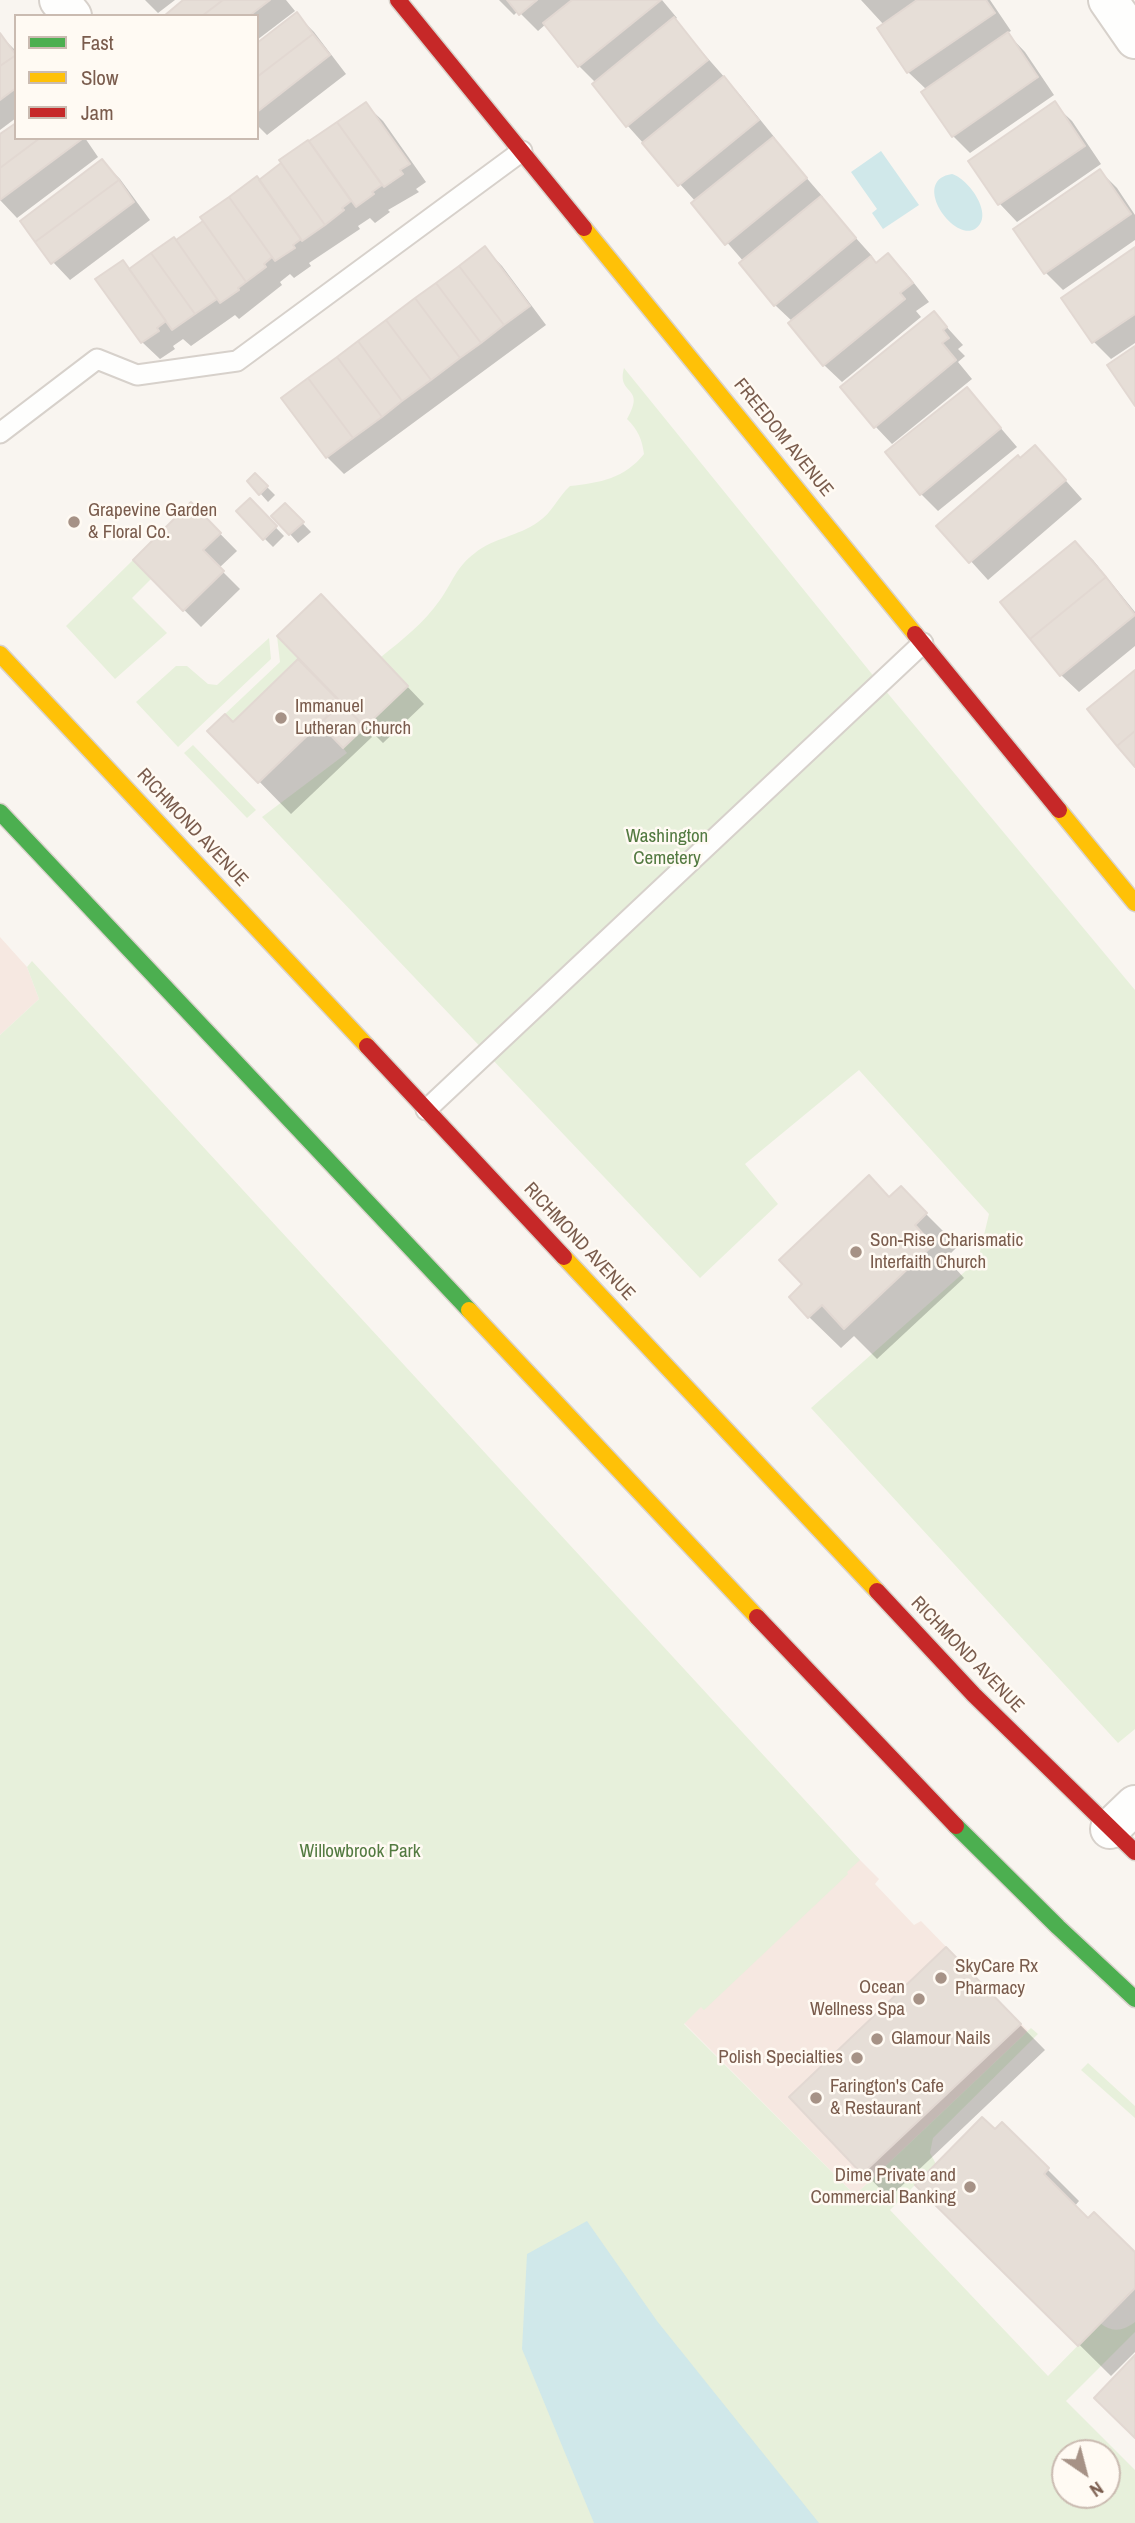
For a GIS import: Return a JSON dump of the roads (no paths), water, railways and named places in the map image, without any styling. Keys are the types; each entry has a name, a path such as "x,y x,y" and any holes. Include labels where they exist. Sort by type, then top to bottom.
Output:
{"main road":[{"name":"FREEDOM AVENUE","path":"398,0 1135,903"},
{"name":"RICHMOND AVENUE","path":"0,654 974,1695 1127,1829"},
{"path":"0,812 929,1800 1135,1999"}],"street":[{"path":"58,0 70,14"},
{"path":"1108,0 1135,39"}],"lane":[{"path":"0,433 97,359 137,375 237,361 522,152"},
{"path":"426,1110 923,643"}],"water":[{"path":"881,151 919,205 883,229 872,213 877,209 851,172"},
{"path":"952,174 965,182 981,207 981,223 975,229 966,231 956,227 940,209 935,197 935,187 940,179"},
{"path":"587,2221 657,2321 819,2523 594,2523 522,2349 527,2254"}],"place":[{"name":"Grapevine Garden & Floral Co.","path":"74,522"},
{"name":"Immanuel Lutheran Church","path":"281,718"},
{"name":"Son-Rise Charismatic Interfaith Church","path":"856,1252"},
{"name":"SkyCare Rx Pharmacy","path":"941,1978"},
{"name":"Ocean Wellness Spa","path":"919,1999"},
{"name":"Glamour Nails","path":"877,2039"},
{"name":"Polish Specialties","path":"857,2058"},
{"name":"Farington's Cafe & Restaurant","path":"816,2098"},
{"name":"Dime Private and Commercial Banking","path":"970,2187"}],"park label":[{"name":"Washington Cemetery","path":"667,848"},
{"name":"Willowbrook Park","path":"360,1852"}]}
